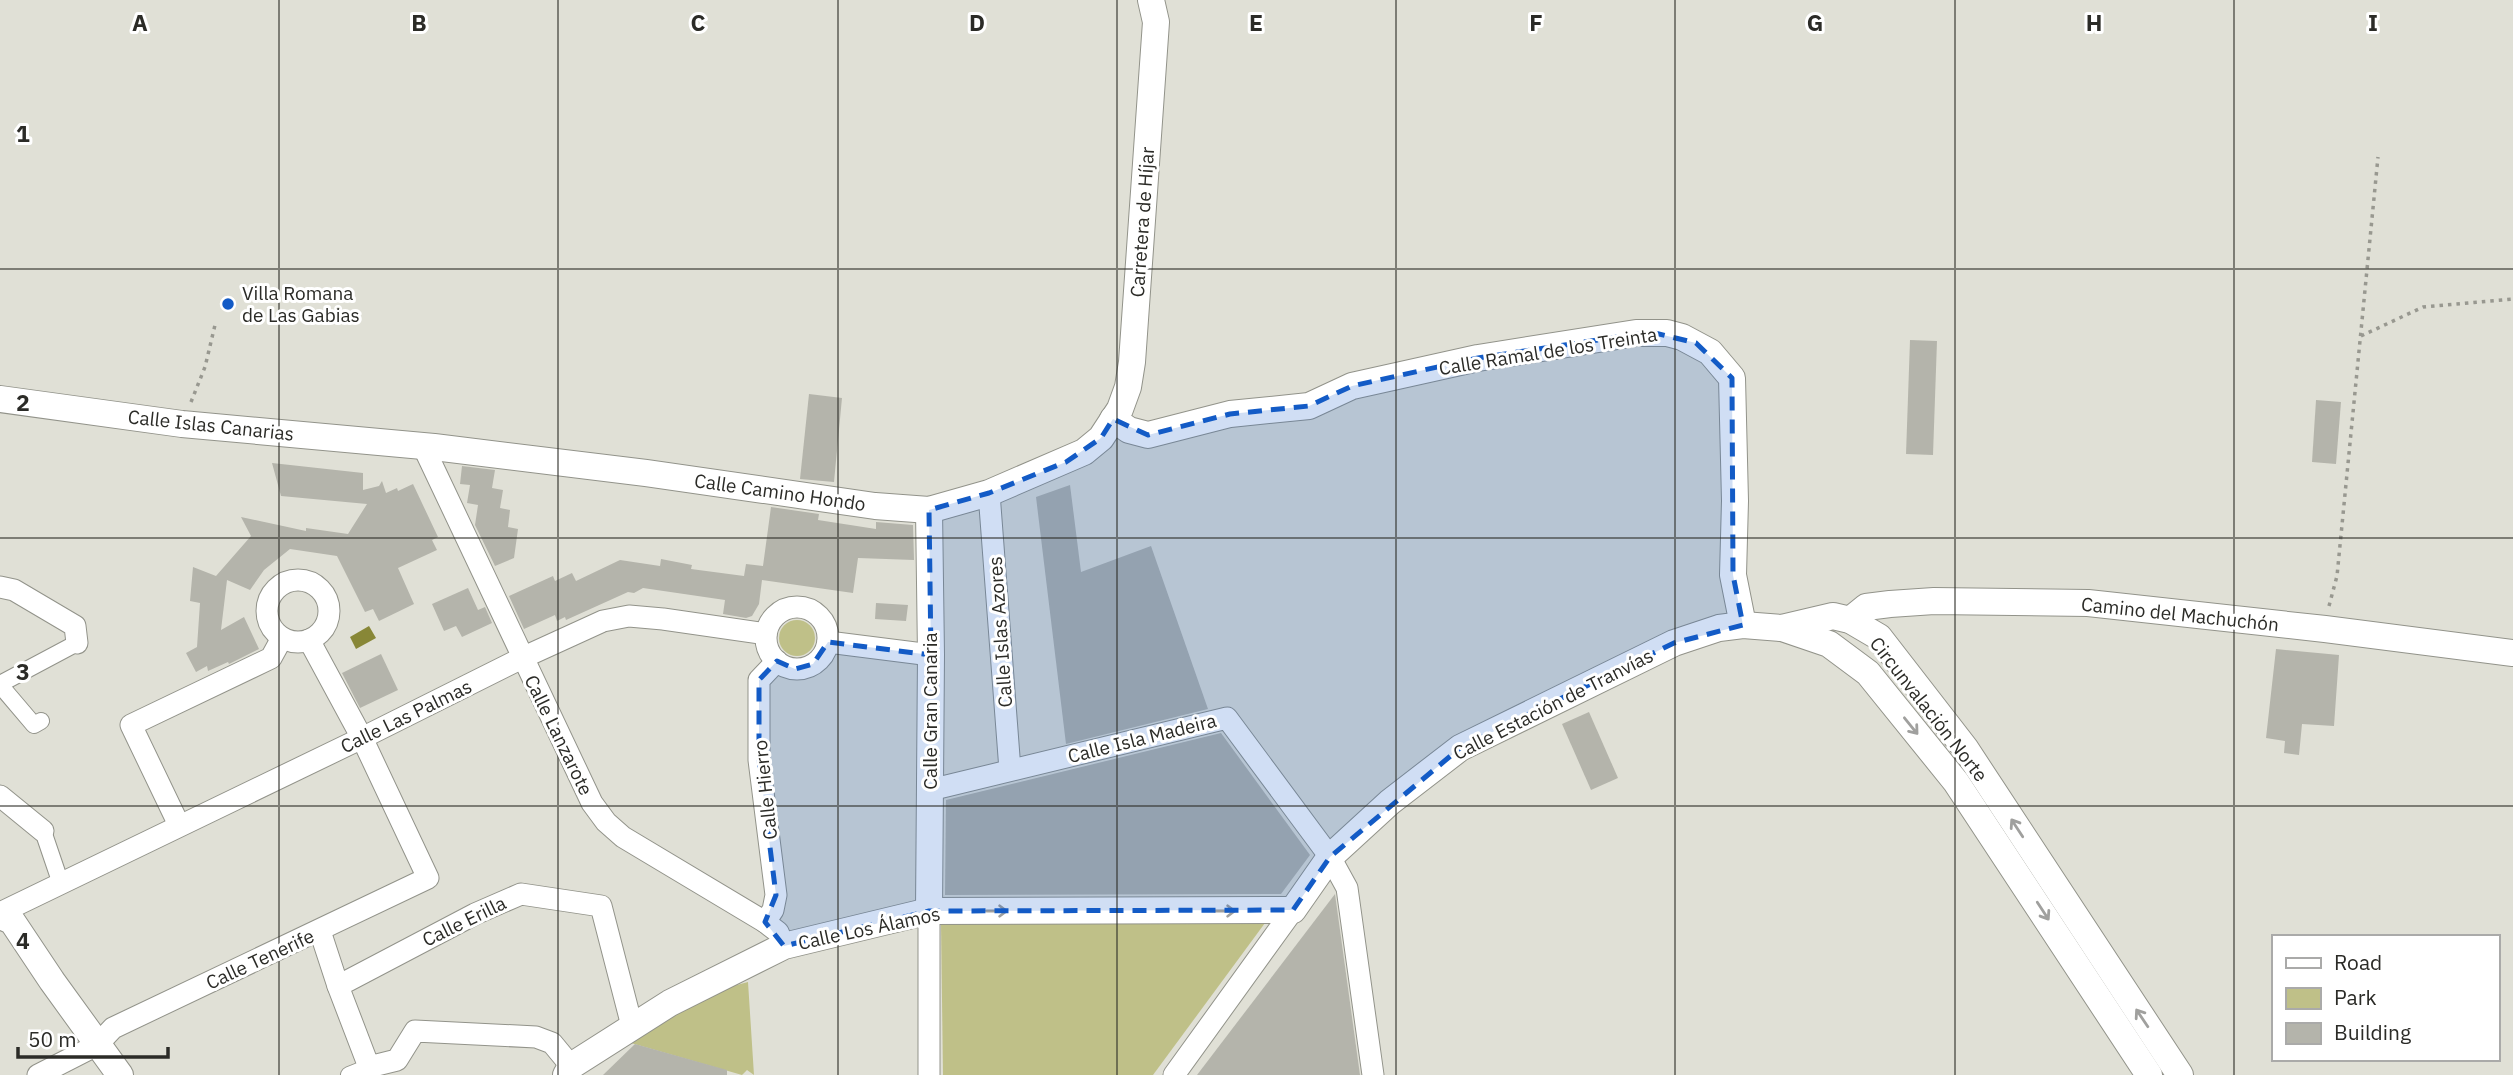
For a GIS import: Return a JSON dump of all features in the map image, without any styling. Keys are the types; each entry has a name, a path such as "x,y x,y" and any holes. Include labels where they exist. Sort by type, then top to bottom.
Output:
{"street":[{"name":"Carretera de Híjar","path":"1113,419 1128,387 1132,362 1158,7"},
{"name":"Calle Ramal de los Treinta","path":"1113,419 1129,430 1148,435 1230,414 1309,406 1352,386 1478,358 1636,333 1667,333 1682,337 1710,352 1732,378 1735,501 1733,575 1743,625"},
{"name":"Calle Islas Canarias","path":"0,399 182,424 423,446"},
{"name":"Calle Camino Hondo","path":"423,446 646,473 875,506 929,510 989,494 1084,452 1101,438 1113,419"},
{"name":"Calle Lanzarote","path":"423,446 592,803 606,822 623,837 765,922 778,932 784,946"},
{"name":"Calle Islas Azores","path":"989,494 1010,771"},
{"name":"Calle Gran Canaria","path":"929,510 929,911"},
{"path":"300,580 319,588 325,596 328,617 325,626 309,640 292,641 282,638 269,622 268,602 280,585 300,580"},
{"path":"0,587 14,590 75,626 77,643 0,685 34,725 41,721"},
{"name":"Camino del Machuchón","path":"1850,620 1866,607 1890,604 1934,601 2088,603 2513,653"},
{"path":"806,608 816,613 823,621 828,642 820,659 804,668 786,667 776,661 767,644 766,634 769,624 785,609 806,608"},
{"name":"Calle Las Palmas","path":"0,914 522,658 603,621 629,616 766,634"},
{"path":"1782,628 1833,616 1850,620 1849,636 1868,673"},
{"name":"Circunvalación Norte","path":"1850,620 1879,637 1965,748 2180,1075"},
{"name":"Calle Estación de Tranvías","path":"1174,1075 1330,857 1390,802 1460,748 1674,643 1719,628 1743,625 1782,628"},
{"name":"Circunvalación Norte","path":"1782,628 1829,644 1868,673 1956,782 2149,1075"},
{"path":"179,825 131,725 271,658 282,638"},
{"path":"309,640 362,738"},
{"path":"828,642 931,655"},
{"name":"Calle Hierro","path":"765,922 773,910 776,895 759,761 759,680 776,661"},
{"name":"Calle Isla Madeira","path":"930,790 1227,718 1330,857"},
{"name":"Calle Tenerife","path":"38,1075 97,1045 113,1028 428,878 362,738"},
{"path":"0,796 43,831 61,884"},
{"path":"1330,857 1347,888 1373,1075"},
{"name":"Calle Erilla","path":"338,986 475,914 521,894 600,906 632,1026"},
{"name":"Calle Los Álamos","path":"569,1071 632,1026 670,1003 784,946 929,911 1293,910"},
{"path":"929,911 929,1075"},
{"path":"0,914 12,921 120,1075"},
{"path":"320,931 338,986 359,1071 400,1067 415,1031 536,1037 552,1043 569,1071"}],"path":[{"path":"2325,629 2337,576 2378,157"},
{"path":"2361,336 2423,307 2513,299"},
{"path":"182,424 205,367 215,325"}],"highlighted area":[{"path":"1651,332 1696,343 1732,378 1733,575 1743,625 1674,643 1460,748 1330,857 1293,910 929,911 784,946 765,922 776,895 759,760 759,680 777,661 795,669 813,664 828,642 931,655 929,510 989,493 1066,462 1101,438 1113,419 1148,435 1230,414 1309,406 1352,386 1478,358"}],"green space":[{"path":"797,620 809,626 815,638 809,650 797,656 785,650 779,638 785,626"},
{"path":"1265,923 1153,1075 943,1075 941,924"},
{"path":"748,982 754,1075 747,1070 742,1075 624,1041 707,993"}],"shaded area":[{"path":"369,626 376,638 356,649 350,637"}],"building":[{"path":"1910,340 1937,341 1933,455 1906,454"},
{"path":"809,394 842,398 834,482 800,479"},
{"path":"2316,400 2341,402 2336,464 2312,462"},
{"path":"272,463 363,473 363,490 379,486 382,481 386,493 413,484 438,537 432,540 437,550 398,568 414,604 379,621 373,609 365,612 337,556 290,549 264,570 250,590 227,580 221,630 244,617 259,649 229,664 228,662 208,671 207,666 196,672 186,653 197,647 200,603 190,601 193,567 216,576 251,536 241,517 306,531 306,528 348,534 367,504 281,496"},
{"path":"462,466 495,470 492,488 503,490 500,508 510,510 508,527 518,529 514,558 495,566 475,525 478,505 467,503 470,485 460,484"},
{"path":"1070,485 1081,572 1151,546 1208,709 1066,744 1036,497"},
{"path":"771,507 819,514 818,520 876,529 876,522 913,525 914,560 858,558 853,593 762,580 759,604 752,616 746,618 723,614 725,600 643,588 566,620 565,617 557,621 555,615 524,629 509,596 553,576 555,581 572,573 576,581 620,560 660,566 661,559 692,565 691,569 744,576 746,564 763,566"},
{"path":"468,588 478,610 485,607 492,623 462,637 456,626 444,631 432,604"},
{"path":"876,603 908,605 906,621 875,619"},
{"path":"2276,649 2339,655 2334,726 2302,724 2299,755 2284,753 2285,741 2266,738"},
{"path":"381,654 398,690 360,708 342,673"},
{"path":"1589,712 1618,778 1591,790 1562,724"},
{"path":"1221,733 1310,855 1281,894 945,895 946,800"},
{"path":"1335,894 1360,1075 1197,1075"},
{"path":"635,1044 727,1070 727,1075 603,1075"}],"place":[{"name":"Villa Romana de Las Gabias","path":"228,304"}]}
